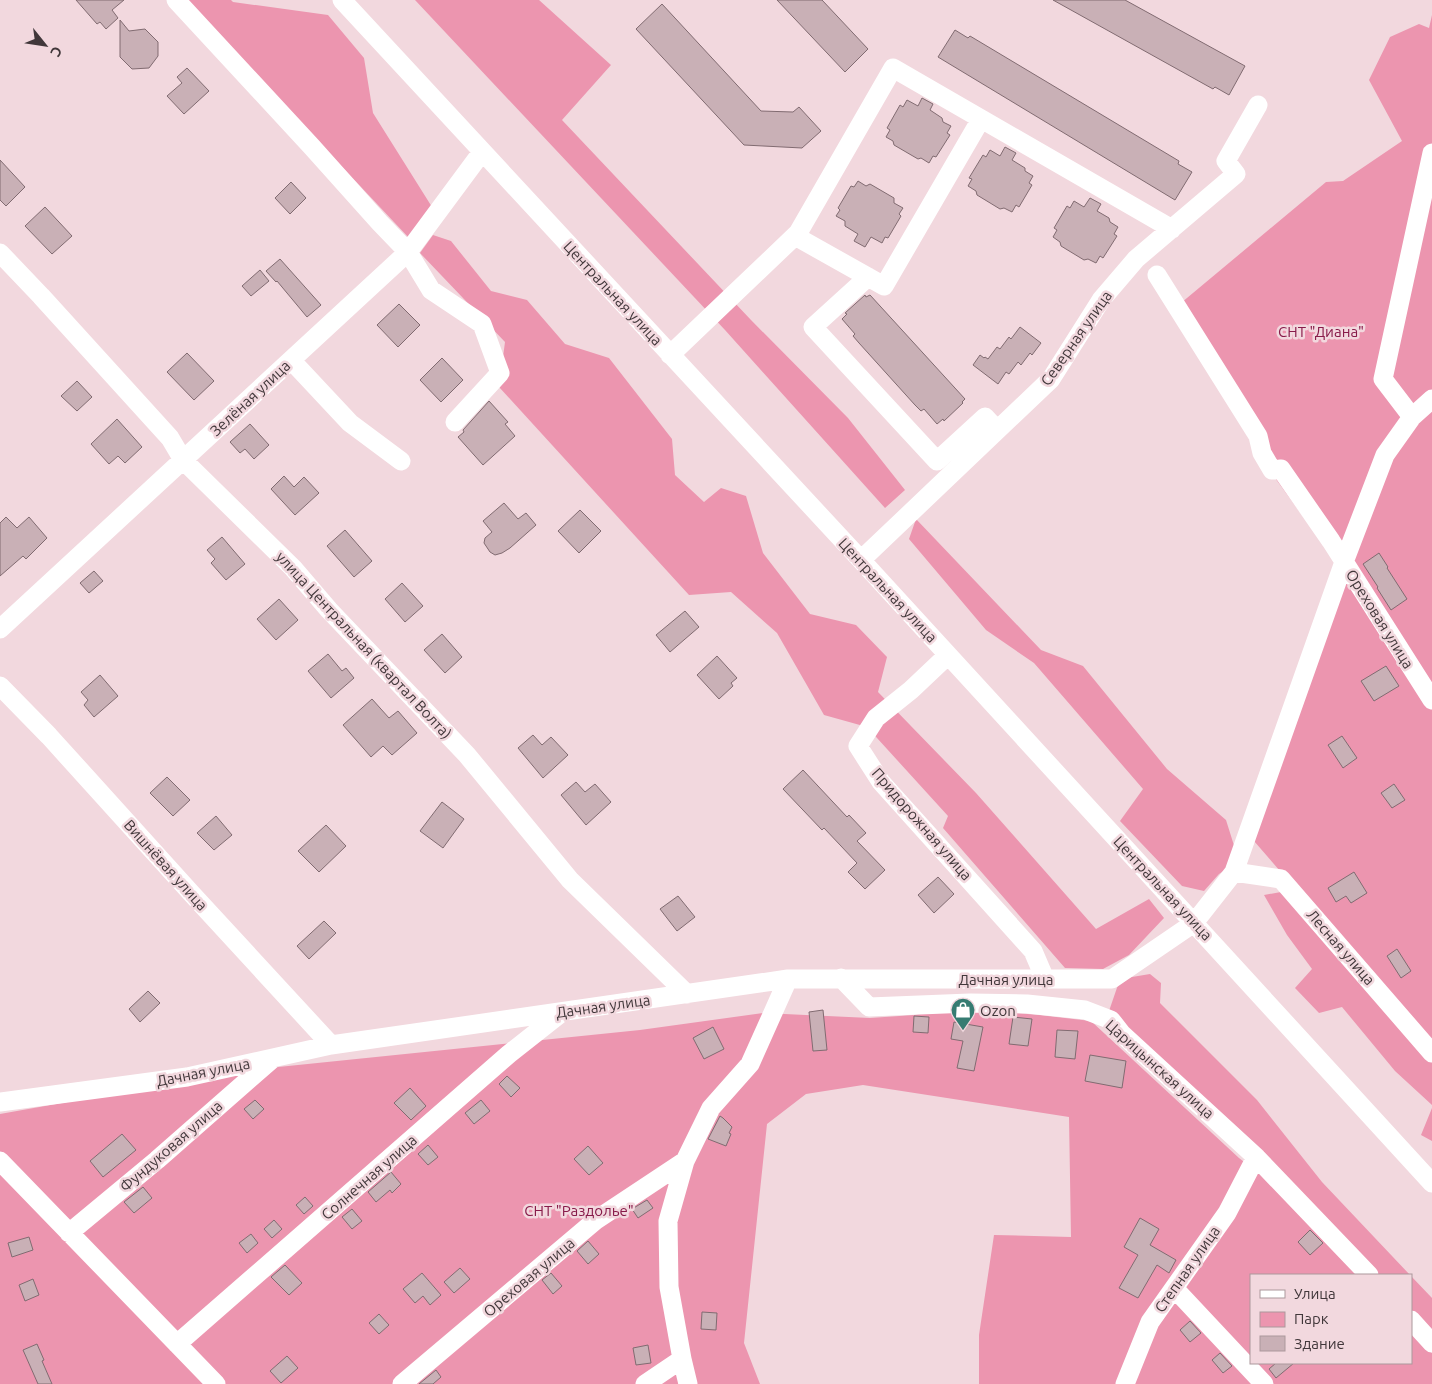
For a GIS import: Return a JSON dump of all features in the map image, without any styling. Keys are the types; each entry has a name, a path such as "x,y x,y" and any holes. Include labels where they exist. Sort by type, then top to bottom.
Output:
{"street":[{"path":"176,0 408,252 431,290 482,324 500,373 455,422"},
{"name":"Центральная улица","path":"342,0 861,560 1432,1183"},
{"path":"670,355 798,233 893,68 1172,229"},
{"name":"Северная улица","path":"861,560 1051,379 1101,300 1136,259 1236,174 1226,161 1258,105"},
{"path":"795,236 884,286 981,119"},
{"name":"Зелёная улица","path":"0,629 408,252 482,152"},
{"path":"1412,417 1383,379 1432,153"},
{"name":"улица Центральная (квартал Волта)","path":"0,253 170,438 183,460 293,568 329,610 467,754 570,880 687,994"},
{"name":"Ореховая улица","path":"1157,275 1258,436 1262,453 1272,470 1281,470 1331,541 1432,700"},
{"path":"868,277 813,327 937,461 985,417 997,430"},
{"path":"291,360 350,423 401,462"},
{"name":"Дачная улица","path":"0,1102 187,1077 331,1046 788,979 1112,979 1194,923 1234,872 1344,562 1385,455 1412,417 1432,399"},
{"name":"Придорожная улица","path":"948,655 911,690 876,718 858,746 882,782 1033,951 1045,979"},
{"name":"Вишнёвая улица","path":"0,686 49,736 331,1046"},
{"name":"Лесная улица","path":"1234,872 1281,879 1432,1052"},
{"name":"Царицынская улица","path":"841,978 868,1007 970,1003 1027,1004 1085,1010 1111,1020 1122,1034 1256,1157 1367,1274"},
{"path":"688,1384 669,1287 668,1221 685,1162 711,1108 750,1064 788,979"},
{"name":"Солнечная улица","path":"177,1344 509,1054 562,1012"},
{"name":"Фундуковая улица","path":"69,1233 157,1160 272,1058"},
{"name":"Степная улица","path":"1125,1384 1150,1322 1227,1213 1256,1157"},
{"path":"0,1162 216,1384"},
{"name":"Ореховая улица","path":"402,1384 596,1220 685,1162"},
{"path":"1174,1288 1264,1384"},
{"path":"1412,1321 1432,1343"},
{"path":"645,1384 682,1359"}],"green space":[{"path":"185,0 231,0 233,2 328,15 364,58 373,113 432,207 409,238"},
{"path":"415,0 539,0 611,65 562,120 751,320 848,418 905,490 885,508 725,330"},
{"name":"СНТ \"Диана\"","path":"1432,15 1432,1047 1241,826 1337,563 1259,456 1175,308 1326,182 1343,181 1402,141 1369,80 1390,37 1419,24 1429,28"},
{"path":"433,235 451,241 491,291 527,300 565,344 609,358 672,439 675,475 704,502 721,488 746,496 763,553 810,614 856,625 887,657 878,692 976,793 1096,929 1149,899 1164,918 1129,955 1103,969 1065,968 943,828 948,816 867,727 824,715 777,633 731,592 689,595 499,387 505,342 420,253"},
{"path":"916,519 1041,650 1083,666 1167,769 1226,820 1237,855 1234,864 1219,874 1204,891 1182,886 1120,821 1143,789 1034,663 986,630 909,539"},
{"path":"1281,892 1432,1060 1432,1105 1395,1071 1342,1007 1319,1013 1295,988 1312,969 1287,935 1264,895"},
{"path":"1150,974 1161,983 1160,1003 1257,1100 1322,1182 1409,1274 1368,1274 1109,1011 1120,979"},
{"name":"СНТ \"Раздолье\"","path":"954,1008 1091,1021 1239,1158 1265,1178 1357,1274 1250,1274 1250,1364 1412,1364 1412,1332 1432,1353 1432,1384 979,1384 979,1335 994,1235 1071,1237 1069,1117 863,1085 806,1094 767,1124 744,1343 760,1384 0,1384 0,1114 248,1070 640,1030 763,1013 870,1018 914,1015"},
{"path":"1432,1108 1432,1141 1421,1135"},
{"path":"1412,1277 1432,1298 1432,1342 1412,1320"}],"building":[{"path":"76,0 124,0 112,10 118,18 106,29 100,22 97,24"},
{"path":"777,0 822,0 868,49 845,72"},
{"path":"1053,0 1125,0 1245,66 1229,95 1215,87 1213,89"},
{"path":"662,4 761,111 793,112 799,107 821,131 802,148 744,145 636,29"},
{"path":"120,20 129,31 145,29 158,42 158,56 149,68 132,69 120,57"},
{"path":"955,30 968,38 970,36 1179,161 1178,164 1192,172 1175,200 938,57"},
{"path":"187,68 209,91 184,114 167,96 182,83 177,77"},
{"path":"922,98 933,104 930,110 942,118 943,122 951,126 947,133 950,135 936,157 933,156 929,163 894,145 893,141 886,137 890,130 887,128 900,105 903,107 907,100 918,106"},
{"path":"1005,147 1016,153 1012,160 1025,168 1025,171 1033,176 1029,183 1032,185 1019,207 1016,205 1012,212 1004,208 1000,209 977,195 976,191 968,186 972,179 969,178 983,155 986,157 990,150 1000,156"},
{"path":"0,160 25,187 6,206 0,200"},
{"path":"858,181 866,186 870,184 894,198 894,203 903,208 899,214 901,216 888,238 885,237 882,243 871,237 865,247 854,241 858,234 845,226 845,221 836,216 840,210 838,208 851,186 854,187"},
{"path":"291,182 306,198 290,214 275,198"},
{"path":"1090,198 1101,204 1097,211 1109,218 1110,222 1118,227 1114,234 1117,236 1103,258 1100,256 1096,263 1088,259 1084,260 1061,246 1060,242 1053,237 1057,230 1054,228 1067,206 1070,208 1074,201 1084,207"},
{"path":"45,207 72,236 52,254 25,226"},
{"path":"280,259 321,305 307,317 277,281 266,271"},
{"path":"260,270 269,281 251,296 242,286"},
{"path":"865,295 866,297 870,295 965,399 944,421 943,419 937,424 924,409 921,411 915,405 853,336 855,334 842,319 847,314 845,313"},
{"path":"399,304 420,325 398,347 377,325"},
{"path":"1020,327 1041,343 1021,365 1018,362 1009,374 1006,372 998,384 973,365 980,355 988,359 997,347 1000,349 1009,337 1011,339"},
{"path":"187,353 214,381 194,400 167,372"},
{"path":"442,358 463,380 441,402 420,380"},
{"path":"77,381 92,397 77,411 61,396"},
{"path":"489,401 508,422 505,424 515,436 483,465 458,437"},
{"path":"117,419 142,447 125,463 118,456 109,464 91,444"},
{"path":"250,424 269,445 254,459 245,449 240,453 230,442"},
{"path":"284,476 294,487 304,477 319,493 295,515 271,489"},
{"path":"504,503 518,519 526,513 536,525 510,548 495,555 490,552 484,543 485,538 492,532 483,521"},
{"path":"580,510 601,531 579,553 558,531"},
{"path":"6,517 17,528 29,517 47,538 26,559 23,556 0,576 0,523"},
{"path":"345,530 372,561 354,577 327,546"},
{"path":"222,537 245,564 226,580 211,563 215,559 207,550"},
{"path":"1379,553 1407,599 1391,610 1363,564"},
{"path":"94,571 103,581 89,593 80,583"},
{"path":"402,583 423,606 405,622 385,599"},
{"path":"279,599 298,620 276,640 257,619"},
{"path":"685,611 699,627 670,652 656,635"},
{"path":"442,634 462,657 445,673 424,650"},
{"path":"328,654 342,671 346,668 354,678 331,698 308,671"},
{"path":"717,656 737,678 731,683 733,686 719,699 697,675"},
{"path":"1386,666 1399,686 1374,701 1361,681"},
{"path":"100,675 118,696 94,717 84,705 88,700 81,692"},
{"path":"372,699 389,718 398,711 417,733 392,755 383,746 371,757 343,725"},
{"path":"533,735 542,745 551,737 568,755 543,778 518,748"},
{"path":"1342,736 1357,758 1343,768 1328,745"},
{"path":"803,770 847,817 849,815 866,833 857,841 885,870 865,889 848,872 857,863 783,789"},
{"path":"167,777 190,800 173,816 150,793"},
{"path":"576,782 585,792 595,784 611,802 586,825 561,795"},
{"path":"1394,784 1405,800 1392,808 1381,793"},
{"path":"442,802 464,819 443,848 420,831"},
{"path":"216,816 232,835 214,850 197,833"},
{"path":"326,825 346,846 319,872 298,851"},
{"path":"1354,872 1367,893 1351,903 1346,896 1336,902 1328,888"},
{"path":"938,877 954,894 934,913 918,895"},
{"path":"678,896 695,917 677,931 660,909"},
{"path":"324,921 336,933 309,959 297,946"},
{"path":"1397,949 1411,971 1401,978 1387,956"},
{"path":"148,991 160,1003 140,1022 129,1009"},
{"path":"823,1010 827,1050 813,1051 809,1012"},
{"path":"914,1016 929,1017 928,1033 913,1032"},
{"path":"1013,1017 1032,1019 1028,1046 1009,1044"},
{"path":"954,1022 983,1027 974,1071 957,1068 963,1041 951,1039"},
{"path":"713,1027 724,1049 704,1059 693,1038"},
{"path":"1057,1030 1078,1031 1075,1059 1055,1057"},
{"path":"1090,1055 1126,1061 1122,1088 1085,1081"},
{"path":"507,1076 520,1088 511,1097 499,1084"},
{"path":"410,1088 426,1106 411,1120 394,1103"},
{"path":"255,1100 264,1109 253,1119 244,1109"},
{"path":"481,1100 490,1111 474,1124 465,1113"},
{"path":"720,1116 732,1127 726,1146 708,1139"},
{"path":"122,1134 136,1150 103,1177 90,1161"},
{"path":"428,1145 438,1157 428,1165 418,1154"},
{"path":"588,1146 603,1163 589,1175 574,1159"},
{"path":"391,1172 401,1184 392,1193 390,1190 376,1202 368,1192"},
{"path":"143,1187 152,1198 134,1213 124,1202"},
{"path":"305,1197 313,1206 304,1214 296,1205"},
{"path":"647,1200 653,1208 638,1218 632,1209"},
{"path":"352,1209 362,1221 352,1229 342,1217"},
{"path":"1140,1218 1159,1229 1150,1245 1176,1260 1169,1273 1157,1265 1138,1298 1119,1288 1138,1255 1124,1247"},
{"path":"274,1220 282,1229 272,1238 264,1229"},
{"path":"1310,1230 1323,1243 1310,1255 1298,1242"},
{"path":"251,1234 258,1243 247,1253 239,1243"},
{"path":"29,1237 33,1250 12,1257 8,1243"},
{"path":"588,1241 599,1254 588,1264 577,1251"},
{"path":"285,1265 302,1283 289,1295 271,1277"},
{"path":"460,1268 470,1279 454,1293 444,1282"},
{"path":"422,1273 441,1295 430,1305 423,1296 415,1303 403,1289"},
{"path":"551,1273 562,1286 553,1294 542,1280"},
{"path":"33,1279 39,1295 25,1301 19,1285"},
{"path":"702,1312 717,1313 716,1330 701,1329"},
{"path":"379,1314 389,1325 379,1334 369,1323"},
{"path":"1190,1321 1201,1333 1190,1342 1180,1330"},
{"path":"37,1344 52,1384 38,1384 23,1350"},
{"path":"648,1345 651,1363 636,1365 633,1348"},
{"path":"1220,1353 1232,1366 1223,1373 1212,1360"},
{"path":"287,1356 298,1368 281,1383 270,1371"},
{"path":"1275,1364 1293,1364 1276,1378 1269,1369"},
{"path":"436,1370 441,1377 433,1384 419,1384"}],"place":[{"name":"Ozon","path":"963,1031"}]}
